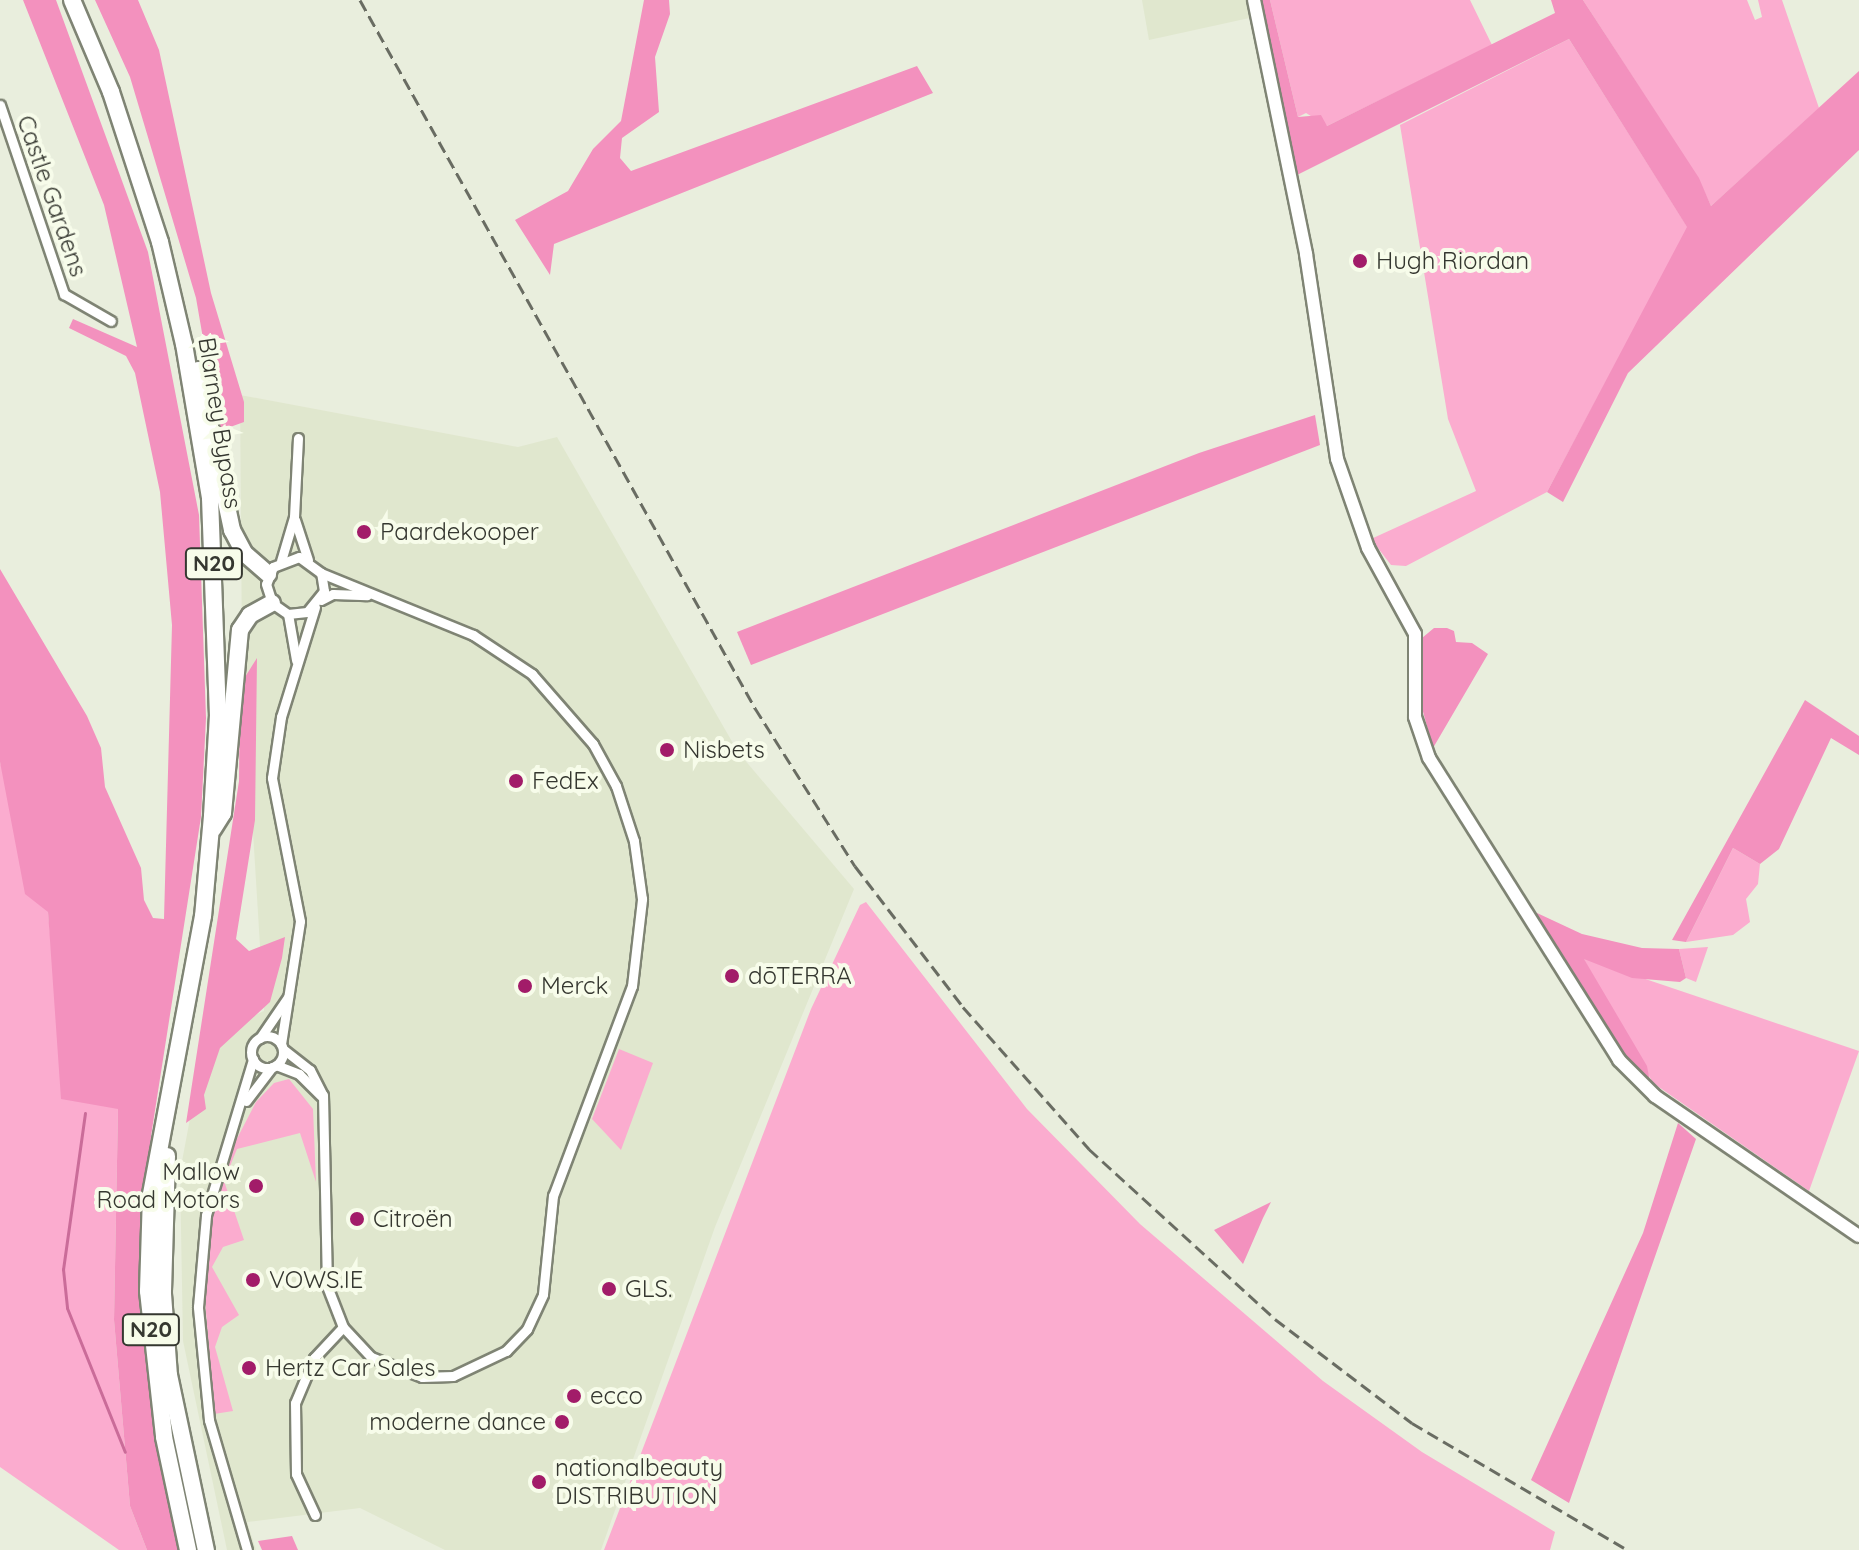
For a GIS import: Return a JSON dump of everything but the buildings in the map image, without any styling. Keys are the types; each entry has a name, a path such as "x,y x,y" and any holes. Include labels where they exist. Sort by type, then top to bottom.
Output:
{"highway":[{"name":"Blarney Bypass","path":"72,0 137,167 173,297 203,446 213,540 218,715 203,916 151,1195 148,1291 164,1437 188,1550"},
{"path":"173,297 201,379 232,530 244,553 268,574"},
{"path":"210,834 223,813 240,630 250,615 272,603"},
{"name":"Blarney Bypass","path":"169,1108 165,1332 180,1438 206,1550"}],"street":[{"path":"1254,0 1306,254 1337,459 1368,548 1415,634 1415,717 1429,758 1619,1060 1666,1104 1859,1236"},
{"name":"Castle Gardens","path":"0,105 64,294 111,321"},
{"path":"293,678 295,641 288,614 272,603 268,574 281,561 294,517 298,438"},
{"path":"260,1038 272,1037 310,1070 323,1099 327,1286 343,1327 371,1357 422,1377 453,1376 482,1366 527,1329 543,1294 553,1196 625,1011 640,929 638,861 628,820 605,765 576,720 532,674 479,638 321,573 308,560 294,517"},
{"path":"281,561 308,560"},
{"path":"244,1104 274,1066 282,1047 290,994 300,921 272,778 281,717 318,604 321,573"},
{"path":"288,614 318,604 333,594 379,595"},
{"path":"247,1550 209,1420 198,1307 206,1215 244,1104 253,1059 252,1049 290,994"},
{"path":"253,1059 299,1074 323,1099"},
{"path":"315,1515 296,1474 295,1403 314,1358 343,1327"}],"shaded area":[{"path":"23,0 56,0 148,252 199,515 206,718 201,817 151,1136 143,1292 158,1443 182,1550 147,1550 130,1506 114,1320 118,1109 61,1099 48,912 25,894 0,762 0,569 87,716 101,748 105,787 141,868 144,900 153,918 164,919 172,625 160,492 135,373 126,356 69,328 73,319 137,347 104,205"},
{"path":"95,0 138,0 159,50 211,293 244,402 244,422 219,431 196,298 130,77"},
{"path":"644,0 669,0 670,14 655,57 659,112 622,138 620,158 631,171 917,66 933,93 554,244 550,275 515,220 568,191 593,149 621,121"},
{"path":"1142,0 1250,0 1254,17 1149,40"},
{"path":"1260,0 1270,0 1298,117 1321,115 1327,126 1555,13 1551,0 1583,0 1699,178 1711,206 1859,71 1859,150 1628,373 1563,502 1547,492 1687,227 1569,39 1295,176"},
{"path":"1270,0 1470,0 1492,45 1327,126 1306,113 1298,117"},
{"path":"1583,0 1747,0 1755,20 1762,17 1758,0 1782,0 1819,108 1711,206 1698,178"},
{"path":"1569,39 1688,228 1547,492 1406,566 1391,565 1371,539 1476,491 1448,419 1400,125"},
{"path":"240,395 518,447 557,437 738,752 854,889 715,1227 601,1550 445,1550 360,1508 247,1522 256,1550 227,1550 183,1341 180,1172 194,1097 219,1031 264,1011 242,653"},
{"path":"1315,415 1320,445 751,665 737,632 1199,453"},
{"path":"1434,628 1454,631 1456,642 1472,643 1488,654 1433,748 1422,708 1421,654 1422,638"},
{"path":"257,658 255,820 236,939 249,951 285,937 282,958 270,1002 220,1048 204,1095 206,1109 186,1123 239,781 240,685"},
{"path":"1805,700 1859,736 1859,755 1831,738 1779,849 1760,864 1733,848 1686,942 1672,940"},
{"path":"0,762 48,912 54,977 118,1109 114,1320 130,1506 147,1550 119,1550 0,1467"},
{"path":"1733,848 1760,864 1758,884 1746,899 1750,922 1733,935 1686,942"},
{"path":"866,902 1027,1109 1140,1224 1323,1381 1422,1452 1555,1532 1550,1550 604,1550 811,1009 860,905"},
{"path":"1537,913 1582,934 1642,948 1679,949 1686,978 1680,982 1632,978 1584,959 1647,1066 1651,1087 1629,1066 1532,920"},
{"path":"1708,947 1696,982 1686,978 1679,949"},
{"path":"1583,958 1859,1051 1809,1191 1653,1083"},
{"path":"619,1049 653,1063 621,1150 592,1119"},
{"path":"289,1079 313,1109 316,1182 300,1133 237,1149 224,1181 244,1240 223,1247 212,1267 239,1315 222,1327 215,1347 233,1411 214,1414 205,1299 213,1209 229,1154 256,1102 274,1083"},
{"path":"1678,1123 1696,1139 1569,1503 1531,1480 1643,1233"},
{"path":"1271,1202 1263,1218 1243,1264 1214,1230"},
{"path":"292,1536 298,1550 262,1550 258,1541"}],"waterway":[{"path":"85,1113 63,1269 67,1308 125,1452"}],"railway":[{"path":"360,0 755,708 855,866 963,1007 1089,1149 1275,1319 1412,1423 1628,1550"}],"place":[{"name":"Hugh Riordan","path":"1360,261"},
{"name":"Paardekooper","path":"364,532"},
{"name":"Nisbets","path":"667,750"},
{"name":"FedEx","path":"516,781"},
{"name":"dōTERRA","path":"732,976"},
{"name":"Merck","path":"525,986"},
{"name":"Mallow Road Motors","path":"256,1186"},
{"name":"Citroën","path":"357,1219"},
{"name":"VOWS.IE","path":"253,1280"},
{"name":"GLS.","path":"609,1289"},
{"name":"Hertz Car Sales","path":"249,1368"},
{"name":"ecco","path":"574,1396"},
{"name":"moderne dance","path":"562,1422"},
{"name":"nationalbeauty DISTRIBUTION","path":"539,1482"}]}
